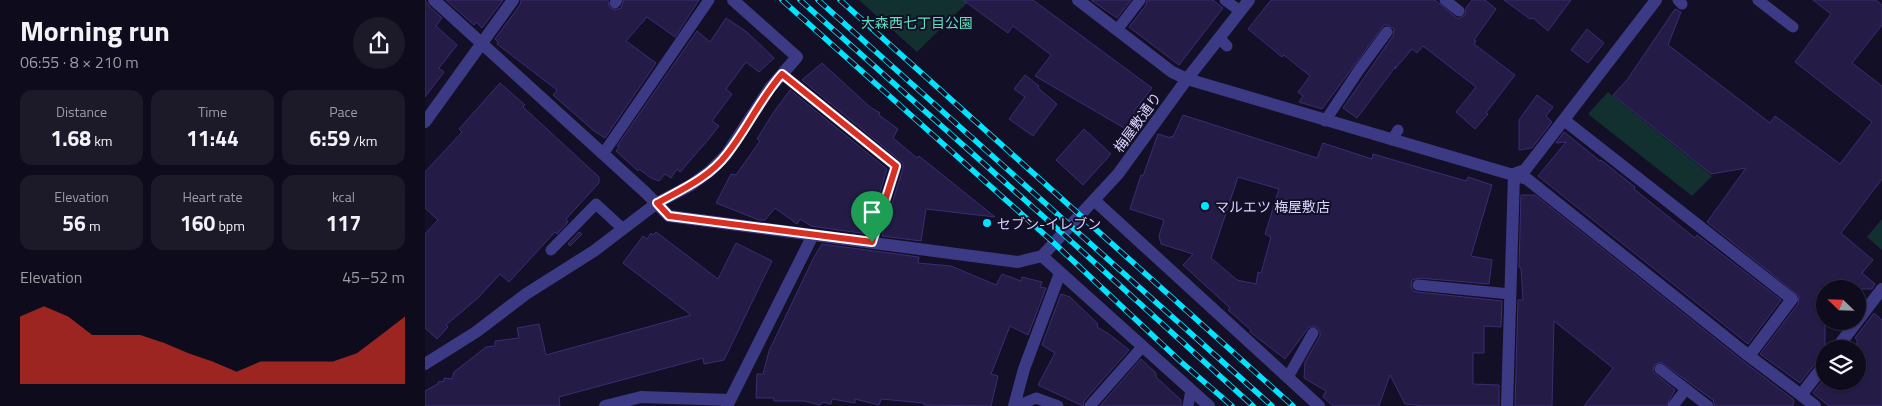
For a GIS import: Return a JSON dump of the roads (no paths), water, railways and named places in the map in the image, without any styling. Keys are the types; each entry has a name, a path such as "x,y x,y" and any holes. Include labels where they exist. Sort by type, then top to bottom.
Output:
{"street":[{"path":"434,0 669,216 1018,262 1042,256 1209,406"},
{"path":"425,122 513,0"},
{"path":"425,364 476,332 527,294 595,251 657,203 710,171 726,155 770,88 797,57 733,0"},
{"path":"1078,0 1171,72 1187,79 1325,121 1395,135 1514,174 1531,182 1749,356 1815,406"},
{"name":"梅屋敷通り","path":"1042,256 1118,174 1187,79 1223,42 1240,11 1249,0"},
{"path":"1514,174 1525,170 1656,0"},
{"path":"1564,120 1792,299 1749,356"},
{"path":"1507,406 1514,174"},
{"path":"1094,200 1319,406"},
{"path":"605,406 641,397 728,403 813,235"},
{"path":"1015,406 1024,369 1060,273"},
{"path":"1843,340 1882,289"},
{"path":"1801,395 1816,376"}],"lane":[{"path":"603,154 709,0"},
{"path":"1117,30 1140,0"},
{"path":"1225,0 1240,11"},
{"path":"1445,0 1459,11"},
{"path":"1758,0 1793,27"},
{"path":"1325,121 1387,32"},
{"path":"782,74 896,166 872,242"},
{"path":"551,250 596,204 623,229"},
{"path":"1418,285 1510,294"},
{"path":"1288,377 1313,333"},
{"path":"1090,406 1142,346"},
{"path":"1660,369 1708,406"},
{"path":"1673,406 1686,389"},
{"path":"1188,406 1191,390"},
{"path":"1015,406 1037,398 1058,406"}],"railway":[{"path":"782,0 1054,243 1180,361 1232,406"},
{"path":"800,0 1253,406"},
{"path":"818,0 1272,406"},
{"path":"840,0 1293,406"}],"place":[{"name":"マルエツ 梅屋敷店","path":"1205,206"},
{"name":"セブン-イレブン","path":"987,223"}],"park label":[{"name":"大森西七丁目公園","path":"917,22"}]}
